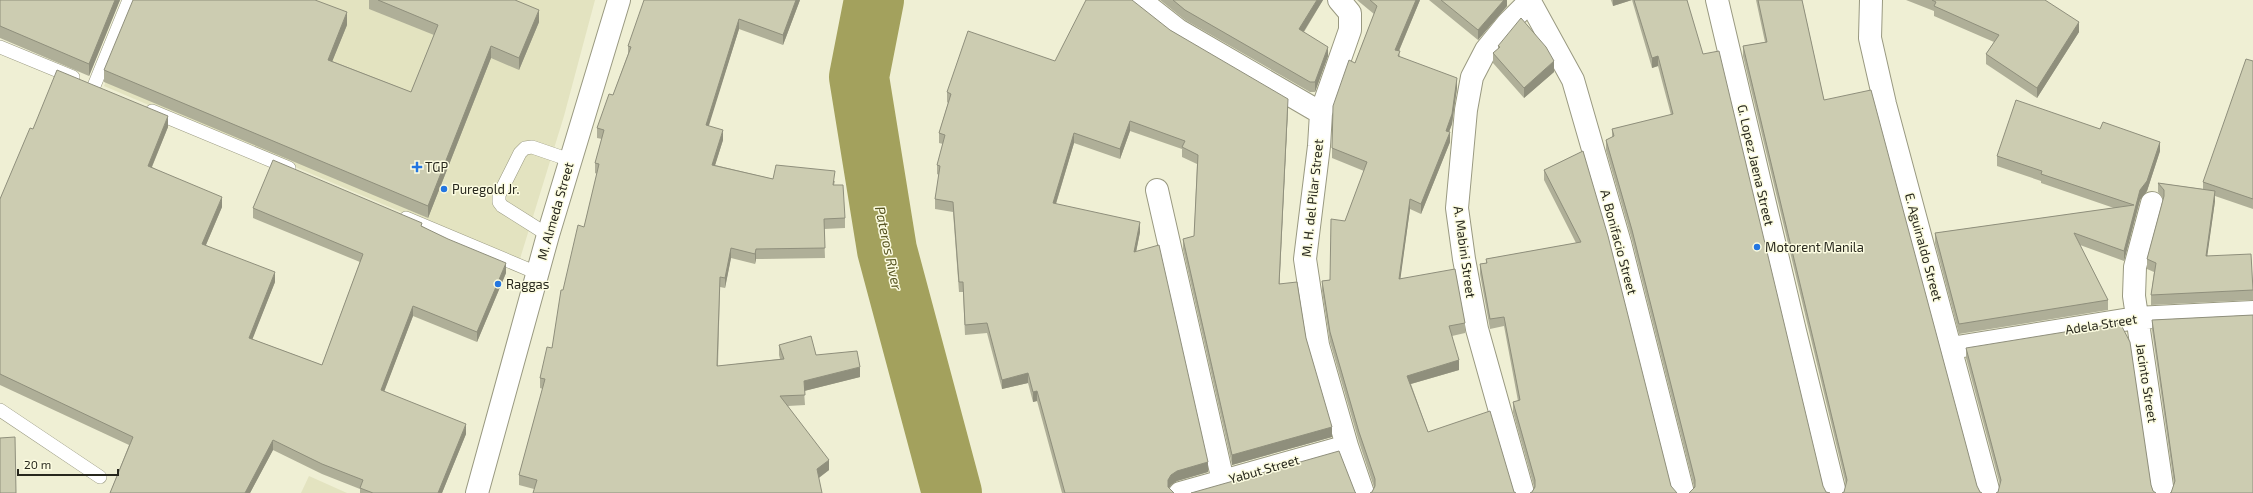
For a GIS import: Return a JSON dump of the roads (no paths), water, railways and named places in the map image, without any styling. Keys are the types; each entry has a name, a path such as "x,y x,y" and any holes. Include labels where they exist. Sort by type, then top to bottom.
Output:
{"street":[{"name":"M. Almeda Street","path":"477,493 537,273 619,0"},
{"path":"1140,0 1178,30 1321,113"},
{"name":"M. H. del Pilar Street","path":"1339,0 1350,13 1350,30 1321,113 1319,146 1304,259 1318,345 1347,446 1363,493"},
{"name":"G. Lopez Jaena Street","path":"1717,0 1835,493"},
{"name":"E. Aguinaldo Street","path":"1871,0 1870,38 1885,104 1989,493"},
{"name":"A. Mabini Street","path":"1523,493 1477,328 1464,259 1457,208 1466,110 1472,77 1486,50 1508,23 1530,1"},
{"name":"A. Bonifacio Street","path":"1530,1 1573,80 1620,243 1683,493"},
{"path":"1157,190 1223,480"},
{"name":"Jacinto Street","path":"2152,203 2135,267 2134,296 2136,318 2163,493"},
{"name":"Adela Street","path":"1951,348 2136,318 2253,312"},
{"name":"Yabut Street","path":"1180,493 1347,446"}],"lane":[{"path":"94,86 128,0"},
{"path":"0,47 108,92"},
{"path":"137,104 297,172"},
{"path":"548,235 502,206 499,202 499,195 520,153 525,148 532,147 570,160"},
{"path":"392,212 537,273"},
{"path":"0,410 100,477"}],"waterway":[{"name":"Pateros River","path":"874,0 859,77 887,250 952,493"}],"place":[{"name":"TGP","path":"417,167"},
{"name":"Puregold Jr.","path":"444,189"},
{"name":"Motorent Manila","path":"1757,247"},
{"name":"Raggas","path":"498,284"}]}
